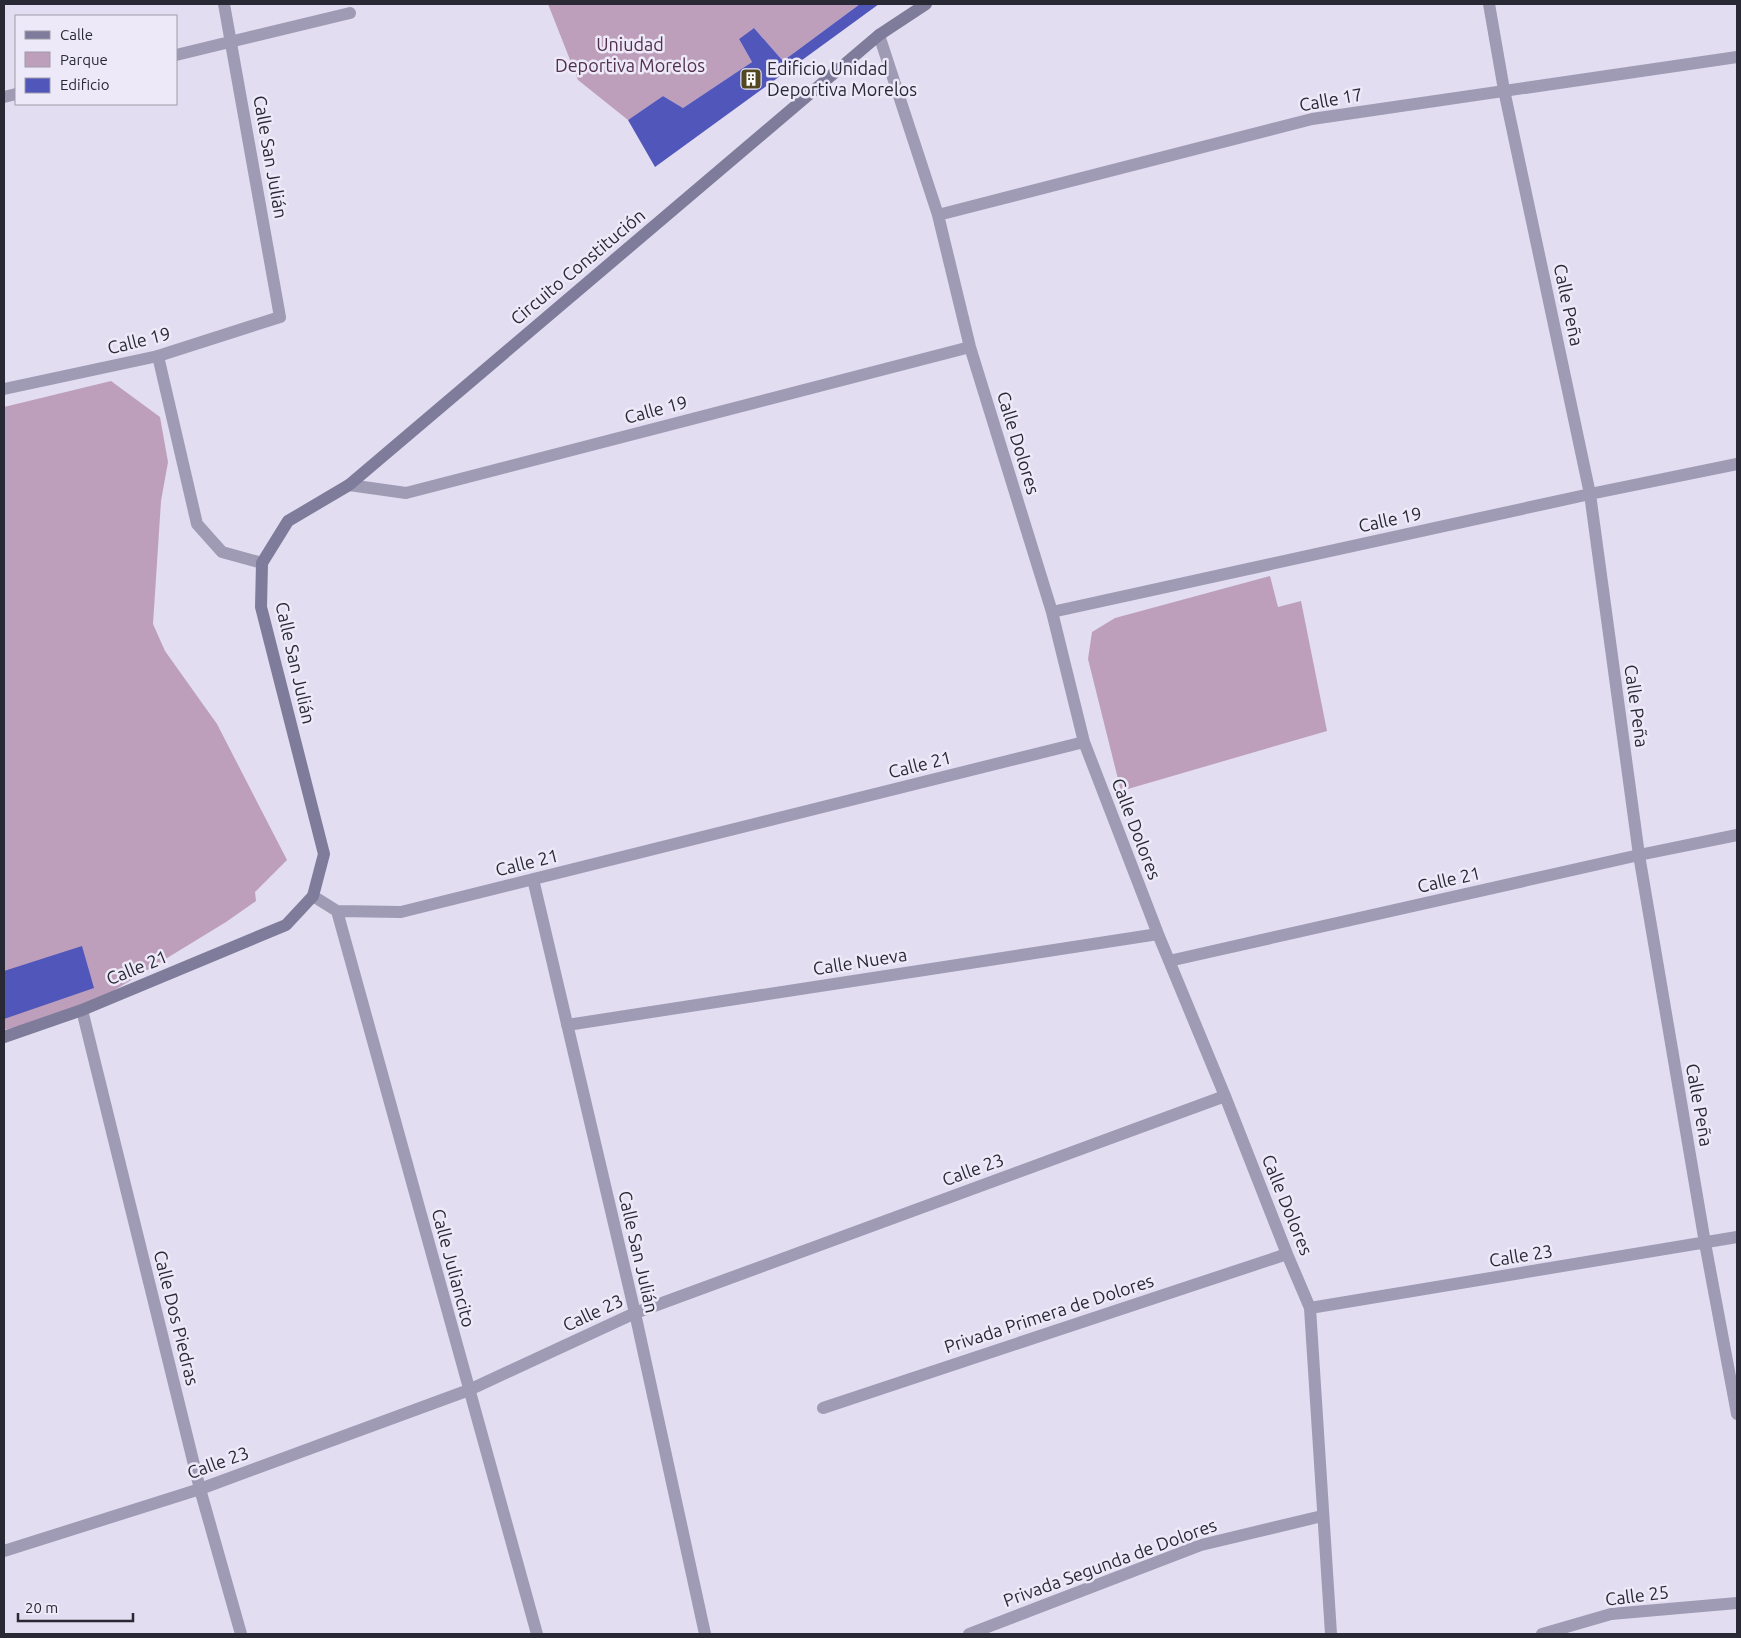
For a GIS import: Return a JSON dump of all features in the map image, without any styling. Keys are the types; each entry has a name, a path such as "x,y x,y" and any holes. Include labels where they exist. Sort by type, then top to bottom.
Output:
{"main road":[{"name":"Circuito Constitución","path":"262,563 288,521 349,485 879,35 926,4"},
{"name":"Calle San Julián","path":"262,563 261,607 324,854 313,896"},
{"name":"Calle 21","path":"4,1037 82,1010 286,925 313,896"}],"street":[{"name":"Calle San Julián","path":"224,4 280,317"},
{"name":"Calle Peña","path":"1489,4 1504,90 1590,494 1639,855 1705,1244 1737,1414"},
{"path":"178,55 350,13"},
{"name":"Calle Dolores","path":"879,35 938,215 970,347 1052,612 1084,742 1158,934 1310,1308 1331,1634"},
{"name":"Calle 17","path":"938,215 1312,119 1737,57"},
{"name":"Calle 19","path":"4,389 158,356 280,317"},
{"name":"Calle 19","path":"349,485 406,493 970,347"},
{"path":"158,356 197,524 222,552 262,563"},
{"name":"Calle 19","path":"1052,612 1590,494 1737,464"},
{"name":"Calle 21","path":"337,911 401,912 1084,742"},
{"name":"Calle 21","path":"1169,961 1639,855 1737,835"},
{"name":"Calle San Julián","path":"533,879 635,1313 705,1634"},
{"path":"313,896 337,911"},
{"name":"Calle Juliancito","path":"337,911 537,1634"},
{"name":"Calle Nueva","path":"567,1025 1158,934"},
{"name":"Calle Dos Piedras","path":"82,1010 200,1489 242,1634"},
{"name":"Calle 23","path":"4,1551 200,1489 469,1390 635,1313 1225,1096"},
{"name":"Calle 23","path":"1310,1308 1705,1244 1737,1237"},
{"name":"Privada Primera de Dolores","path":"823,1408 1287,1254"},
{"name":"Privada Segunda de Dolores","path":"969,1634 1201,1545 1322,1516"},
{"name":"Calle 25","path":"1542,1634 1612,1614 1737,1603"}],"green space":[{"name":"Uniudad Deportiva Morelos","path":"548,4 860,4 783,61 754,28 739,39 752,62 683,108 663,96 628,120 578,80"},
{"path":"111,381 160,417 168,462 161,501 153,624 165,651 217,724 287,860 255,892 256,901 226,922 82,1010 4,1030 4,407"},
{"path":"1270,576 1278,607 1301,601 1327,731 1121,791 1088,659 1092,632 1115,618"}],"building":[{"name":"Edificio Unidad Deportiva Morelos","path":"860,4 879,4 655,167 628,120 663,96 683,108 752,62 739,39 754,28 783,61"},
{"path":"82,946 94,988 4,1019 4,971"}],"place":[{"name":"Edificio Unidad Deportiva Morelos","path":"751,79"}]}
